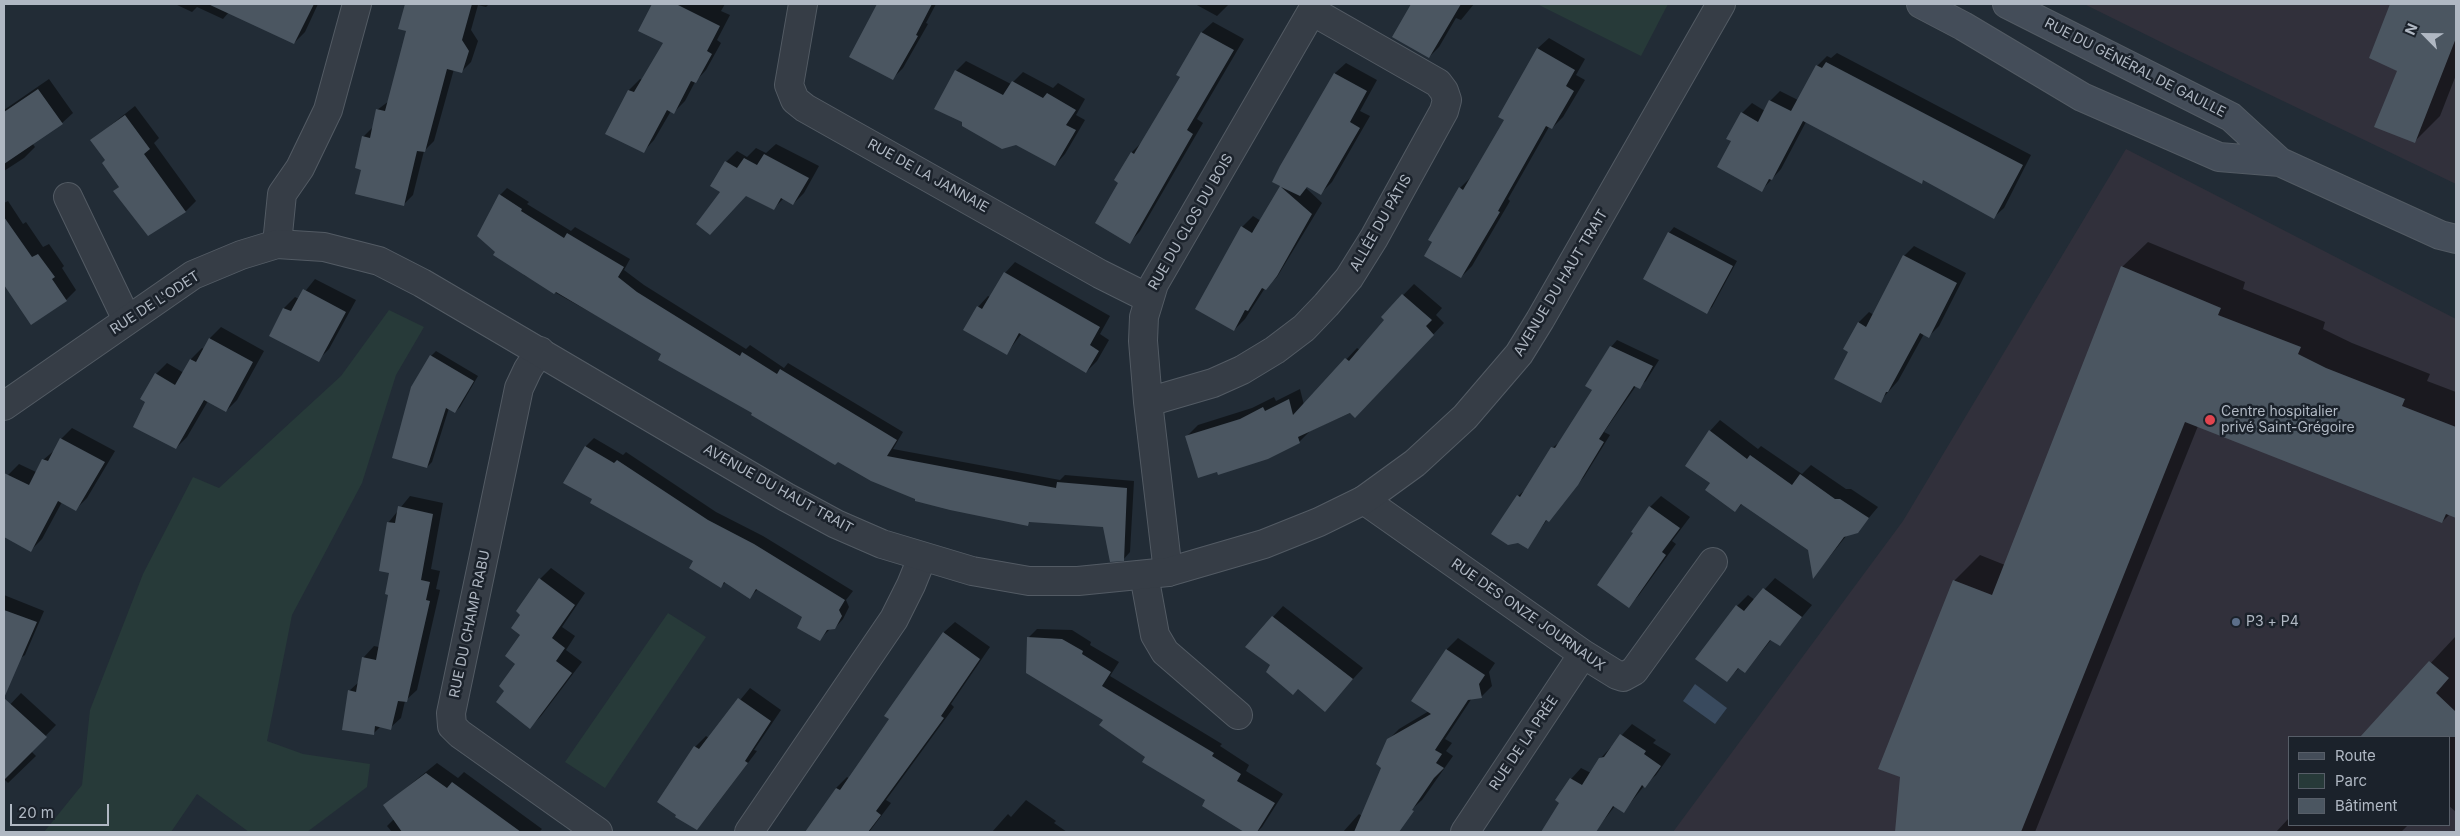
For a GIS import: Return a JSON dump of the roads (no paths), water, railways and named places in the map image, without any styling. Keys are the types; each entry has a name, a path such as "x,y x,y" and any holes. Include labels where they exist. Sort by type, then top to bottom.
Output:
{"main road":[{"name":"RUE DU GÉNÉRAL DE GAULLE","path":"1921,4 1963,26 2082,97 2220,157 2280,162"},
{"name":"RUE DU GÉNÉRAL DE GAULLE","path":"2007,4 2231,117 2280,162 2451,242"}],"street":[{"path":"277,244 282,194 300,168 328,110 357,4"},
{"name":"RUE DE LA JANNAIE","path":"803,4 789,85 795,100 1100,274 1148,298"},
{"name":"AVENUE DU HAUT TRAIT","path":"324,247 379,261 478,314 812,511 882,544 922,558 972,571 1029,581 1078,581 1156,574 1264,544 1319,522 1364,500 1443,439 1492,387 1519,354 1560,289 1721,4"},
{"name":"RUE DU CLOS DU BOIS","path":"1238,715 1165,652 1155,635 1156,574 1148,402 1143,341 1144,317 1148,298 1312,11"},
{"name":"ALLÉE DU PÂTIS","path":"1148,402 1213,383 1242,370 1275,350 1304,328 1349,278 1444,112 1447,100 1444,91 1438,83 1312,11"},
{"path":"68,197 127,320"},
{"name":"RUE DE L'ODET","path":"4,406 193,275 241,255 277,244 324,247"},
{"name":"RUE DU CHAMP RABU","path":"540,351 528,369 519,388 451,713 452,726 460,734 598,832"},
{"name":"RUE DES ONZE JOURNAUX","path":"1364,500 1583,654 1617,675 1629,675 1713,562"},
{"path":"749,832 894,619 922,558"},
{"name":"RUE DE LA PRÉE","path":"1465,832 1583,654"}],"water":[{"path":"1695,684 1727,708 1715,724 1683,701"}],"place":[{"name":"Centre hospitalier privé Saint-Grégoire","path":"2210,420"},
{"name":"P3 + P4","path":"2236,622"}]}
